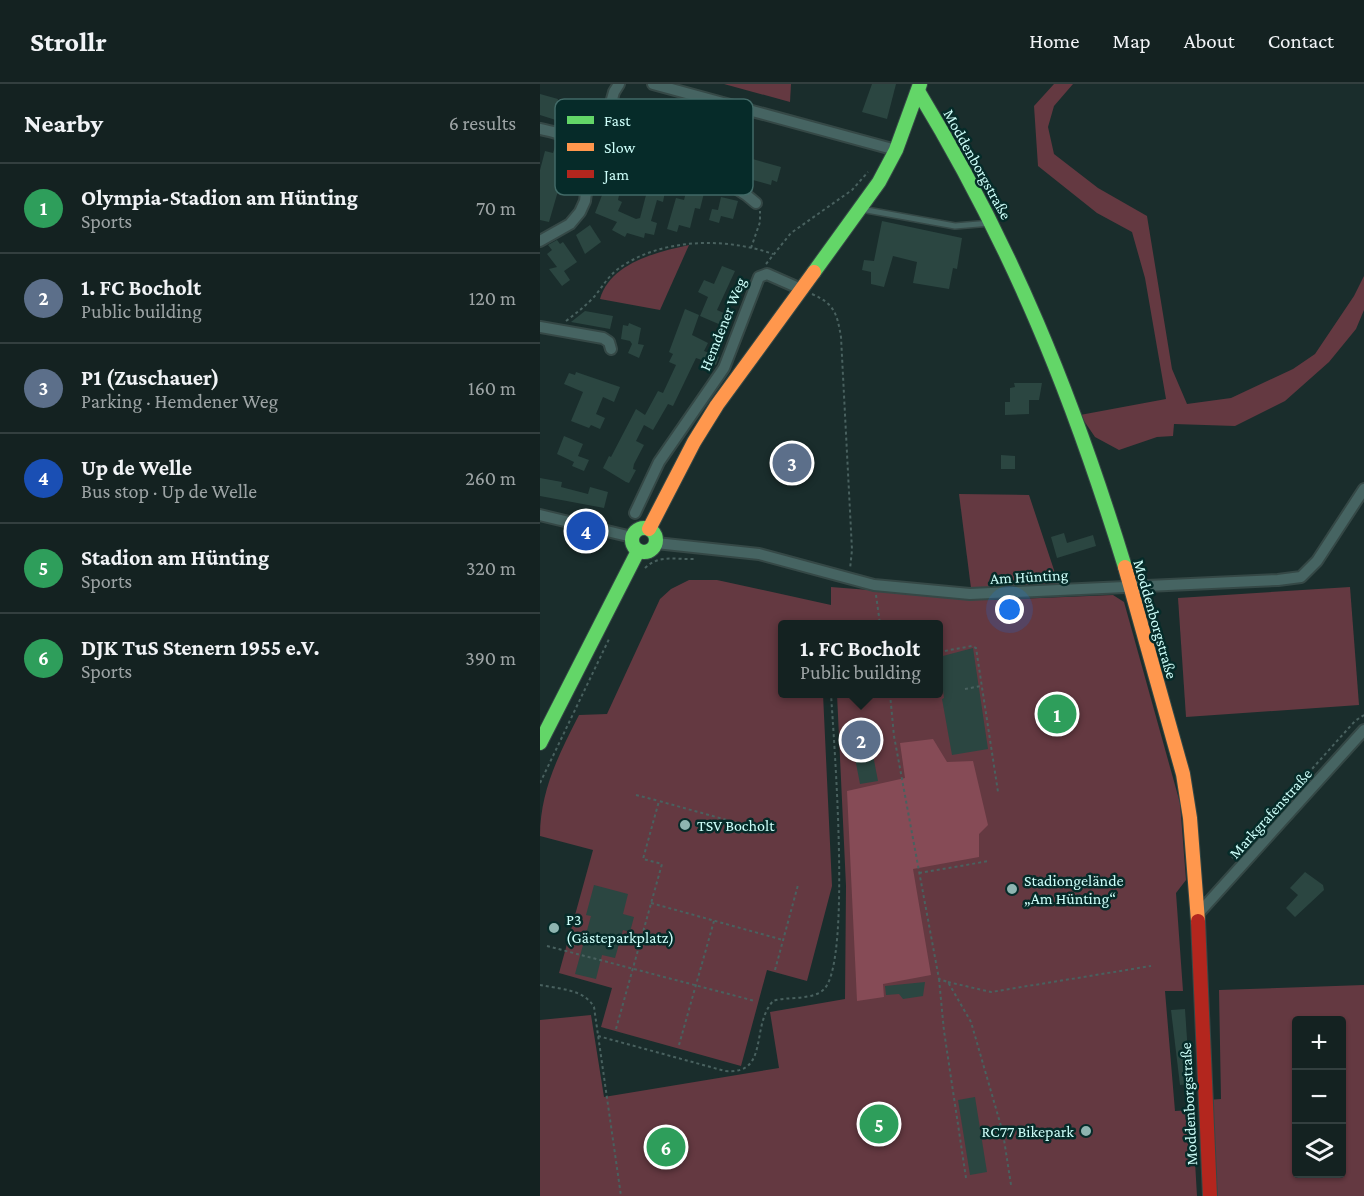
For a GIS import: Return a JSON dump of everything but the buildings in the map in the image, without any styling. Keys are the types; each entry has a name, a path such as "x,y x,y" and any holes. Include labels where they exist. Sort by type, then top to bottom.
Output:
{"street":[{"path":"612,99 620,84"},
{"path":"653,84 708,99"},
{"name":"Hemdener Weg","path":"650,529 694,442 717,405 860,209 896,150 919,88"},
{"name":"Moddenborgstraße","path":"919,88 992,222 1057,363 1131,585 1186,796 1197,915 1202,1096 1210,1196"},
{"path":"753,111 896,150"},
{"path":"540,129 555,133"},
{"path":"540,241 570,224 580,212 586,195"},
{"path":"747,195 756,203"},
{"name":"Hemdener Weg","path":"635,513 659,462 724,368 759,277 767,274 801,289"},
{"path":"540,327 603,338 609,342 611,350"},
{"name":"Am Hünting","path":"656,543 759,554 874,585 987,594 1301,577 1317,561 1364,489"},
{"path":"540,515 632,537"},
{"path":"639,529 650,529 656,543 647,552 638,551 632,543 632,537 639,529"},
{"path":"540,743 638,551"},
{"name":"Markgrafenstraße","path":"1197,915 1364,730"}],"lane":[{"path":"860,209 955,226 975,226 992,222"}],"path":[{"path":"759,277 773,254 791,233 852,190 872,169"},
{"path":"752,248 761,213 756,203"},
{"path":"557,329 591,300 605,280 630,261 684,243 752,248 773,254"},
{"path":"801,289 823,299 836,312 841,337 852,550 847,579"},
{"path":"641,572 652,561 662,558 697,559"},
{"path":"874,585 879,620"},
{"path":"540,783 611,635"},
{"path":"943,652 976,648 998,792"},
{"path":"965,689 981,686"},
{"path":"598,1036 725,1071 738,1072 744,1070 754,1057 765,1012 773,1001 819,993 825,988 833,958 840,890 831,698"},
{"path":"890,698 894,736 939,979 944,1031 966,1178"},
{"path":"1230,861 1355,721 1364,715"},
{"path":"636,795 766,831"},
{"path":"616,1029 662,864 643,858 659,801"},
{"path":"919,873 988,861"},
{"path":"775,970 798,885"},
{"path":"651,903 783,940"},
{"path":"679,1045 714,921"},
{"path":"547,946 755,1001"},
{"path":"939,979 991,993 1151,966"},
{"path":"948,982 971,1022 1003,1133 1011,1185"},
{"path":"540,985 570,991 589,998 594,1006 621,1196"}],"shaded area":[{"path":"724,84 791,84 790,102"},
{"path":"1054,84 1073,84 1054,106 1048,127 1054,154 1098,188 1147,216 1172,369 1187,404 1231,398 1293,369 1315,354 1354,296 1364,276 1364,310 1356,329 1329,362 1285,401 1235,426 1174,424 1173,436 1157,437 1119,450 1095,437 1080,415 1166,399 1145,278 1132,232 1097,213 1038,166 1034,106"},
{"path":"689,245 660,310 600,299 605,287 624,268 663,251"},
{"path":"959,494 1029,495 1059,585 971,588"},
{"name":"Stadiongelände „Am Hünting“","path":"689,580 717,580 831,605 831,587 995,600 1113,595 1124,602 1180,803 1186,880 1176,893 1183,991 1165,991 1175,1111 1192,1110 1197,1196 540,1196 540,1020 591,1015 604,1097 779,1068 770,1012 845,999 846,886 837,698 943,698 943,620 778,620 778,698 823,698 832,886 807,981 767,970 741,1066 601,1027 612,988 559,973 593,850 540,836 543,804 552,773 579,715 607,714 660,599 671,589"},
{"path":"1350,587 1359,705 1186,717 1178,598"},
{"path":"933,739 947,762 973,761 988,825 979,834 979,857 913,869 931,975 883,984 884,997 857,1001 847,791 905,778 900,743"},
{"path":"1364,985 1364,1196 1214,1196 1207,1100 1221,1099 1219,990"}],"traffic: fast":[{"path":"814,272 879,182 896,150 920,84"},
{"path":"918,91 983,206 1037,322 1084,441 1125,567"},
{"path":"644,528 653,531 656,540 653,549 644,552 635,549 632,540 635,531 644,528"},
{"path":"540,743 638,551"}],"traffic: slow":[{"path":"649,529 694,442 717,405 814,272"},
{"path":"1125,567 1183,774 1190,818 1198,921"}],"traffic: jam":[{"path":"1198,921 1210,1196"}],"place":[{"name":"P1 (Zuschauer)","path":"792,463"},
{"name":"Up de Welle","path":"586,531"},
{"name":"Olympia-Stadion am Hünting","path":"1057,714"},
{"name":"1. FC Bocholt","path":"861,740"},
{"name":"TSV Bocholt","path":"685,825"},
{"name":"Stadiongelände „Am Hünting“","path":"1012,889"},
{"name":"P3 (Gästeparkplatz)","path":"554,928"},
{"name":"Stadion am Hünting","path":"879,1124"},
{"name":"RC77 Bikepark","path":"1086,1131"},
{"name":"DJK TuS Stenern 1955 e.V.","path":"666,1147"}]}
